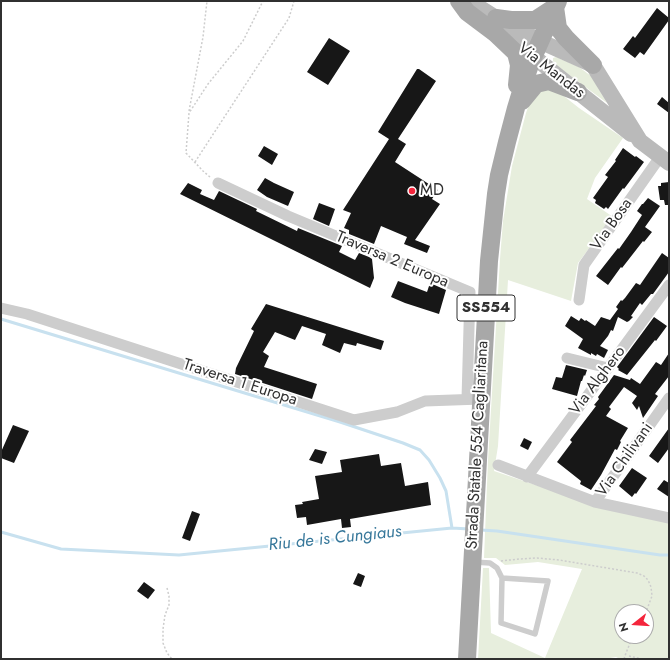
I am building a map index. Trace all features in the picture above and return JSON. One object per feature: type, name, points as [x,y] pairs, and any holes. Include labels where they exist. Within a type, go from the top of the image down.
[{"type":"main road","points":[[460,1],[467,12],[495,33],[516,53],[519,64],[516,108]]},
{"type":"main road","points":[[496,18],[511,20],[535,20],[557,4]]},
{"type":"main road","points":[[557,4],[558,28],[593,65]]},
{"type":"main road","name":"Strada Statale 554 Cagliaritana","points":[[467,659],[475,510],[474,399],[493,216],[499,175],[516,108],[537,49],[557,4]]},
{"type":"main road","points":[[516,108],[536,84],[549,81],[578,92]]},
{"type":"street","name":"Via Mandas","points":[[460,1],[537,49],[578,92],[664,160]]},
{"type":"street","points":[[464,1],[474,4],[496,18],[537,49],[593,65],[640,141]]},
{"type":"street","name":"Via Bosa","points":[[579,300],[584,265],[664,160]]},
{"type":"street","name":"Traversa 2 Europa","points":[[218,183],[288,216],[470,292],[474,399]]},
{"type":"street","name":"Via Alghero","points":[[527,477],[669,285]]},
{"type":"street","name":"Traversa 1 Europa","points":[[1,308],[27,314],[354,420],[397,412],[425,401],[474,399]]},
{"type":"street","points":[[567,358],[608,368]]},
{"type":"street","name":"Via Chilivani","points":[[595,502],[669,398]]},
{"type":"street","points":[[498,465],[595,502],[669,518]]},
{"type":"lane","points":[[472,557],[490,563],[498,568],[502,578],[501,623],[536,634],[548,581],[502,578]]},
{"type":"path","points":[[207,1],[203,37],[188,113],[186,153],[203,171],[218,183]]},
{"type":"path","points":[[188,113],[208,84],[243,41],[263,1]]},
{"type":"path","points":[[195,162],[289,18],[294,1]]},
{"type":"path","points":[[494,565],[497,562],[537,558],[559,560],[637,573],[644,576],[648,580],[651,587],[652,596],[649,604]]},
{"type":"path","points":[[167,588],[169,605],[165,615],[163,628],[164,643],[167,653],[172,659]]},
{"type":"path","points":[[624,659],[630,644]]},
{"type":"path","points":[[629,656],[642,659]]},
{"type":"green space","points":[[556,57],[579,67],[591,76],[607,103],[557,66],[553,61],[553,58]]},
{"type":"green space","points":[[550,85],[579,108],[623,138],[595,178],[587,199],[613,217],[578,263],[571,301],[508,280],[498,446],[494,471],[595,505],[669,522],[669,659],[620,659],[616,657],[605,659],[478,659],[483,568],[489,568],[491,633],[545,658],[582,569],[538,562],[505,565],[496,558],[484,558],[488,460],[503,221],[512,166],[533,93]]},
{"type":"building","points":[[657,8],[669,18],[669,20],[644,55],[640,52],[635,58],[623,49],[633,36],[635,38]]},
{"type":"building","points":[[329,38],[350,51],[328,85],[307,72]]},
{"type":"building","points":[[417,69],[436,81],[398,139],[406,144],[395,162],[438,190],[432,199],[440,204],[415,240],[430,246],[427,253],[404,244],[407,237],[381,226],[374,244],[349,234],[349,230],[344,228],[351,213],[343,210],[389,139],[378,132]]},
{"type":"building","points":[[662,97],[669,103],[669,113],[657,104]]},
{"type":"building","points":[[264,146],[278,154],[272,165],[258,156]]},
{"type":"building","points":[[623,148],[644,162],[608,209],[606,207],[604,209],[595,203],[596,200],[593,198],[608,177],[605,175],[616,161],[615,160]]},
{"type":"building","points":[[265,178],[294,192],[288,206],[267,197],[257,190]]},
{"type":"building","points":[[669,182],[669,205],[665,205],[664,200],[660,200],[658,186],[661,186],[661,183]]},
{"type":"building","points":[[188,183],[202,190],[200,194],[214,200],[219,191],[257,209],[256,211],[297,231],[298,228],[342,246],[339,252],[355,260],[359,253],[369,257],[372,259],[374,278],[370,288],[180,194]]},
{"type":"building","points":[[648,198],[660,206],[645,227],[652,232],[622,268],[621,267],[608,285],[596,276],[631,232],[642,215],[637,211]]},
{"type":"building","points":[[319,203],[335,209],[329,226],[313,219]]},
{"type":"building","points":[[662,253],[669,258],[669,272],[653,294],[651,294],[642,305],[640,303],[631,316],[633,317],[629,321],[627,322],[618,317],[613,331],[611,330],[600,346],[608,350],[604,358],[597,354],[596,356],[591,353],[591,355],[578,348],[583,339],[565,326],[571,316],[579,321],[581,318],[585,321],[586,320],[595,326],[601,317],[610,320],[618,309],[616,307],[621,300],[622,301],[625,298],[636,283],[640,285]]},
{"type":"building","points":[[398,281],[427,292],[430,283],[446,290],[439,314],[391,297]]},
{"type":"building","points":[[266,304],[384,341],[381,350],[357,343],[356,346],[344,343],[340,353],[322,345],[326,334],[302,326],[295,340],[275,332],[263,352],[269,356],[264,367],[317,384],[312,399],[235,374],[236,368],[254,331],[251,329]]},
{"type":"building","points":[[654,317],[667,326],[627,375],[618,370],[619,369],[617,367]]},
{"type":"building","points":[[669,353],[669,376],[655,394],[658,396],[643,418],[639,406],[637,410],[632,403],[637,396],[624,387],[609,407],[611,409],[606,416],[628,428],[620,441],[621,442],[617,450],[615,449],[591,490],[580,484],[581,481],[557,462],[572,442],[570,440],[596,406],[594,405],[599,399],[598,397],[614,375],[630,380],[631,378],[640,384],[656,362],[661,365]]},
{"type":"building","points":[[566,365],[587,370],[581,381],[577,396],[552,389],[556,377],[562,378]]},
{"type":"building","points":[[13,425],[29,431],[14,463],[1,458],[1,452]]},
{"type":"building","points":[[669,428],[669,448],[658,463],[649,456]]},
{"type":"building","points":[[524,438],[532,442],[528,450],[520,446]]},
{"type":"building","points":[[315,449],[327,452],[322,464],[309,460]]},
{"type":"building","points":[[379,454],[381,466],[401,463],[405,486],[428,482],[431,505],[350,519],[351,527],[342,528],[341,519],[307,525],[306,517],[297,518],[295,505],[303,504],[302,502],[319,499],[315,476],[342,472],[340,460]]},
{"type":"building","points":[[632,468],[647,478],[636,494],[635,493],[632,497],[619,486]]},
{"type":"building","points":[[664,480],[669,483],[669,497],[657,489]]},
{"type":"building","points":[[192,511],[200,514],[190,541],[182,538]]},
{"type":"building","points":[[358,573],[365,576],[361,587],[353,584]]},
{"type":"building","points":[[144,582],[155,590],[148,599],[137,591]]},
{"type":"waterway","points":[[1,319],[340,422],[420,450],[429,460],[446,491],[452,528]]},
{"type":"waterway","name":"Riu de is Cungiaus","points":[[1,532],[61,549],[179,555],[452,528],[469,529]]},
{"type":"waterway","name":"Riu de is Cungiaus","points":[[481,530],[669,555]]},
{"type":"place","name":"MD","points":[[412,191]]}]
